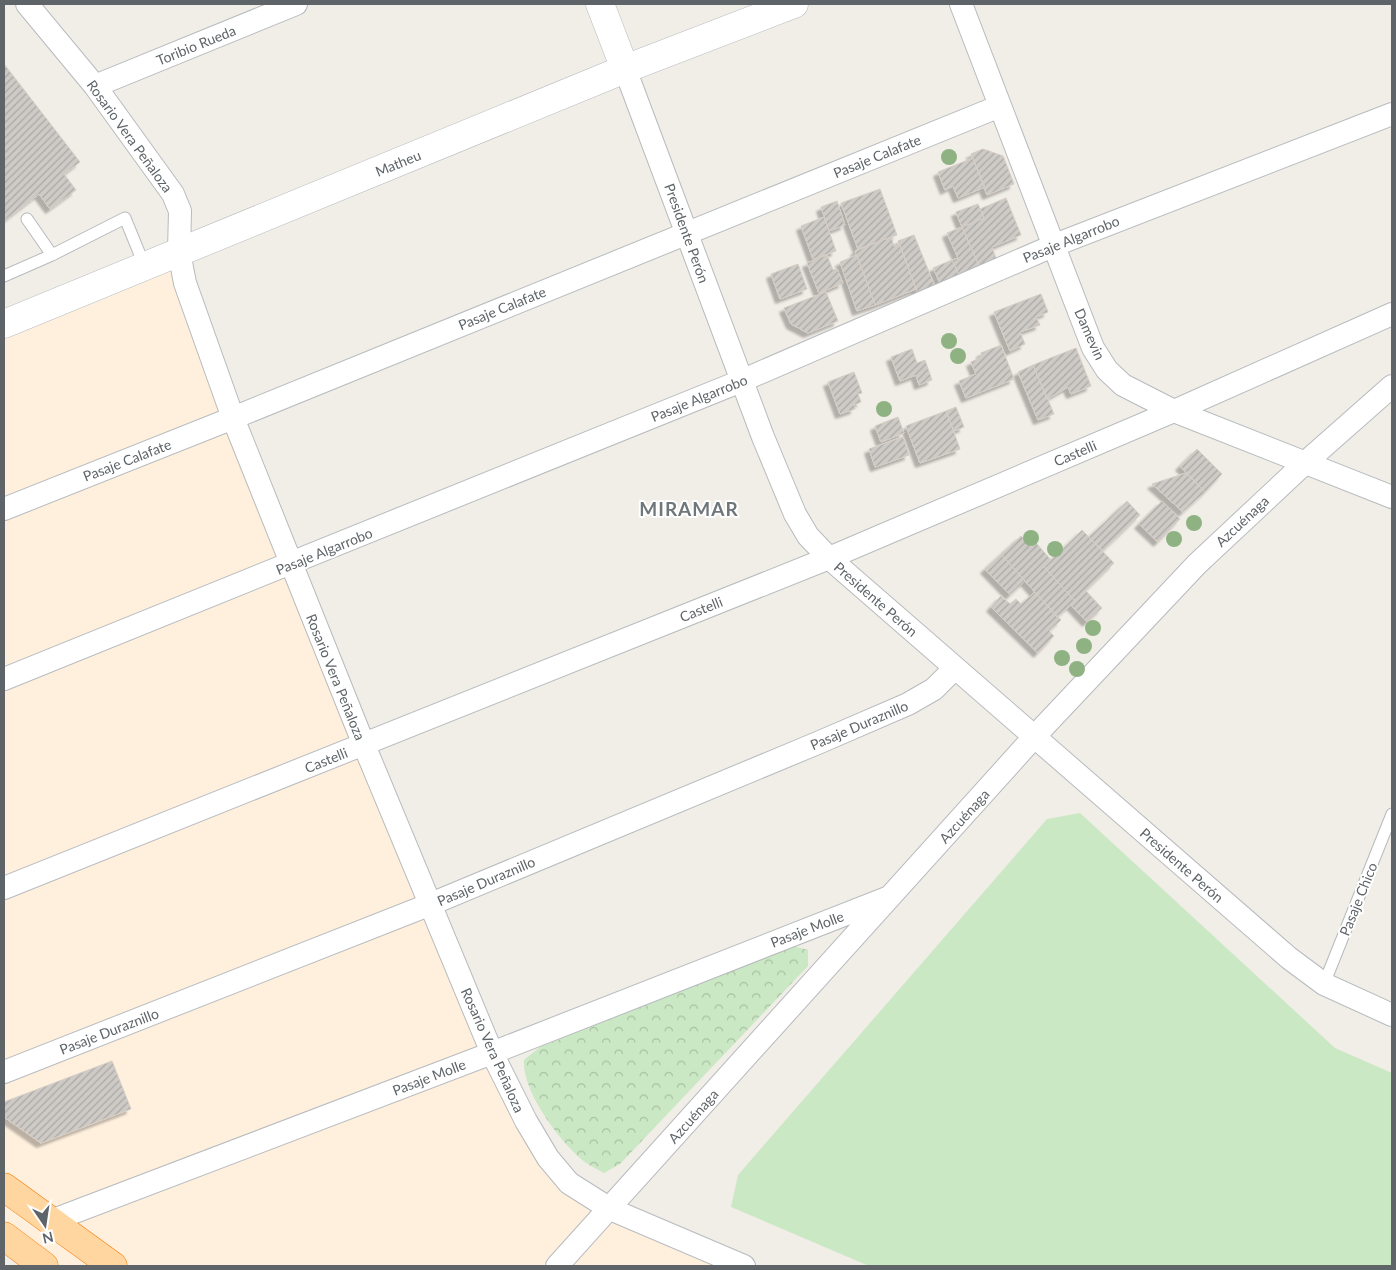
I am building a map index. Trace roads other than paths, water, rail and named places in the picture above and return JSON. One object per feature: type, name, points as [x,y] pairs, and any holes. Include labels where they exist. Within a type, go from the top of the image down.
[{"type":"highway","points":[[4,1187],[113,1266]]},
{"type":"highway","points":[[60,1228],[82,1255],[85,1266]]},
{"type":"highway","points":[[4,1236],[44,1266]]},
{"type":"street","name":"Rosario Vera Peñaloza","points":[[27,4],[95,86],[173,194],[180,211],[180,252],[185,283],[233,418],[364,745],[492,1053],[526,1121],[548,1158],[570,1183],[610,1209],[744,1266]]},
{"type":"street","name":"Toribio Rueda","points":[[95,86],[296,4]]},
{"type":"street","name":"Presidente Perón","points":[[600,4],[687,232],[740,381],[795,514],[808,536],[829,558],[1034,738],[1289,958],[1324,984],[1392,1015]]},
{"type":"street","name":"Matheu","points":[[4,324],[625,69],[794,4]]},
{"type":"street","name":"Damevin","points":[[962,4],[1093,348],[1107,370],[1123,386],[1174,411],[1392,497]]},
{"type":"street","name":"Pasaje Calafate","points":[[4,509],[233,418],[1000,106]]},
{"type":"street","name":"Pasaje Algarrobo","points":[[4,679],[740,381],[1055,245],[1392,114]]},
{"type":"street","name":"Castelli","points":[[4,888],[829,558],[1174,411],[1392,314]]},
{"type":"street","name":"Azcuénaga","points":[[557,1266],[1034,738],[1196,564],[1306,462],[1392,386]]},
{"type":"street","name":"Pasaje Duraznillo","points":[[4,1072],[431,904],[908,704],[934,689],[955,668]]},
{"type":"street","name":"Pasaje Molle","points":[[60,1228],[492,1053],[891,896]]},
{"type":"street","points":[[60,1228],[99,1266]]},
{"type":"lane","points":[[4,276],[52,255],[125,218],[145,267]]},
{"type":"lane","points":[[27,219],[52,255]]},
{"type":"lane","name":"Pasaje Chico","points":[[1324,984],[1391,820]]},
{"type":"district","name":"MIRAMAR","points":[[689,508]]}]
